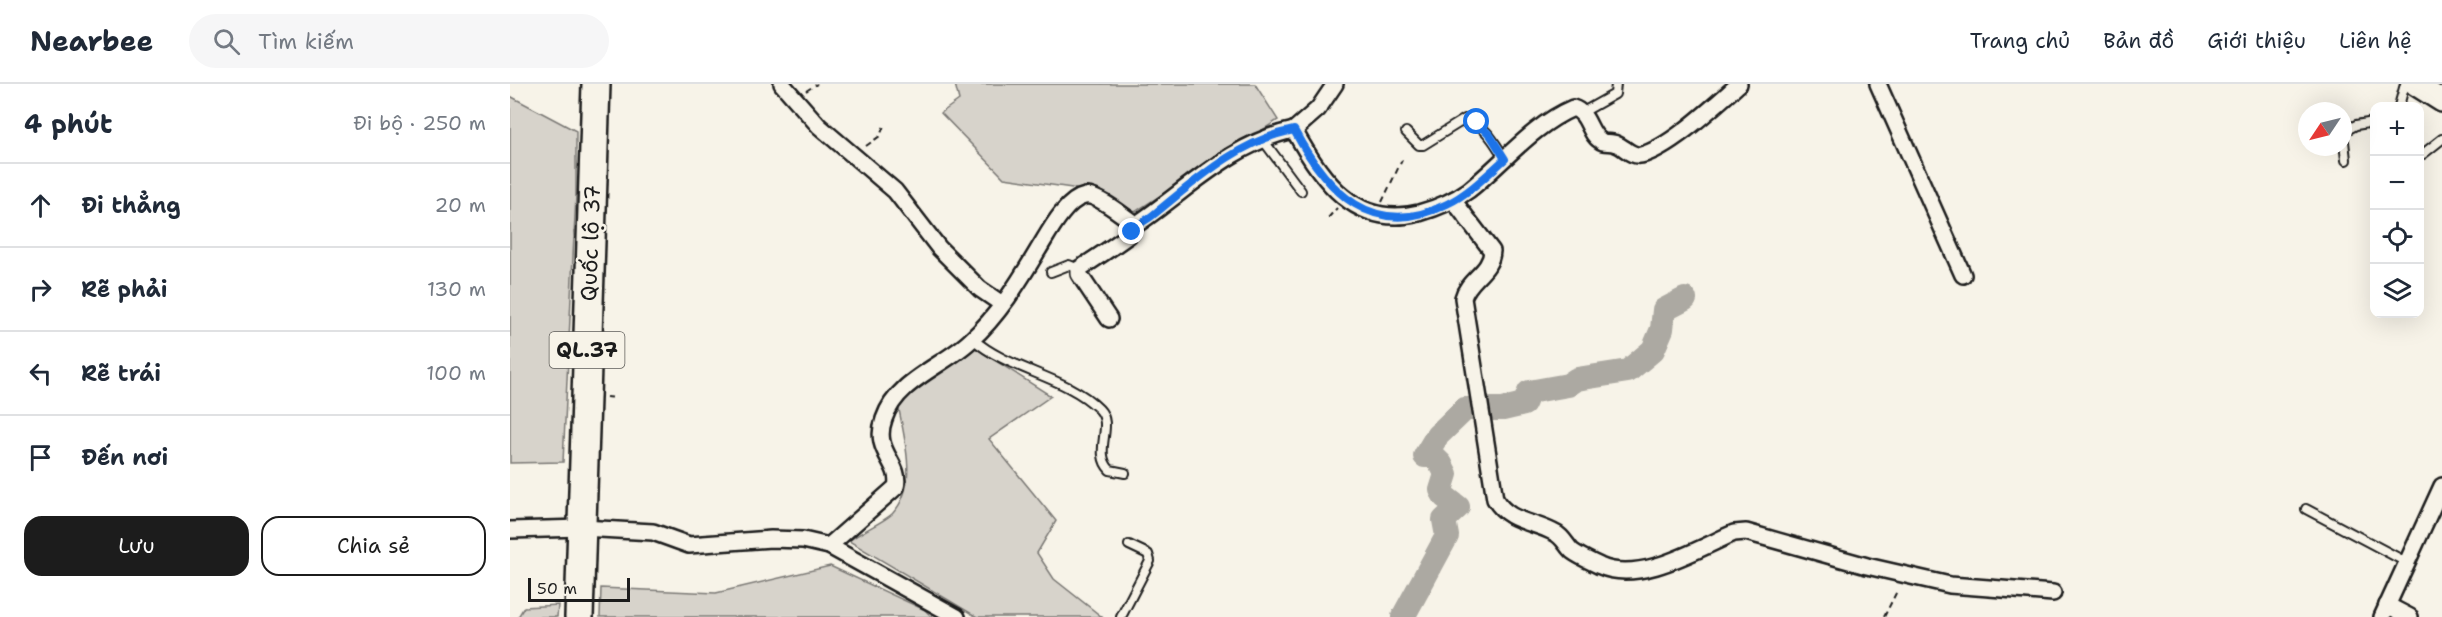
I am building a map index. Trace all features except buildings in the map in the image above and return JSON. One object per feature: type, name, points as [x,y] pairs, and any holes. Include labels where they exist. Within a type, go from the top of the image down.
[{"type":"highway","name":"Quốc lộ 37","points":[[579,617],[596,84]]},
{"type":"street","points":[[782,84],[819,126],[895,191],[939,248],[980,289],[1002,304]]},
{"type":"street","points":[[1109,319],[1079,274],[1079,269],[1129,235],[1136,225],[1152,216],[1194,180],[1263,140],[1294,130],[1318,109],[1335,84]]},
{"type":"street","points":[[1294,130],[1306,152],[1329,183],[1344,198],[1376,215],[1401,218],[1453,200],[1562,113],[1573,108],[1583,112],[1597,138],[1620,145],[1632,154],[1641,154],[1676,135],[1739,84]]},
{"type":"street","points":[[1878,84],[1963,275]]},
{"type":"street","points":[[829,546],[896,487],[897,474],[881,445],[883,421],[889,408],[926,370],[973,339],[1002,304],[1070,204],[1086,196],[1095,197],[1136,225]]},
{"type":"street","points":[[1453,200],[1492,251],[1492,258],[1485,271],[1465,289],[1462,298],[1495,499],[1507,514],[1553,531],[1565,539],[1571,550],[1601,567],[1618,572],[1634,572],[1651,568],[1734,533],[1746,532],[1903,575],[1981,589],[2054,593]]},
{"type":"street","points":[[2410,617],[2384,611],[2441,487]]},
{"type":"street","points":[[510,530],[582,528],[653,532],[689,545],[771,539],[803,540],[829,546],[957,617]]},
{"type":"lane","points":[[1583,112],[1615,94],[1616,84]]},
{"type":"lane","points":[[2401,102],[2405,84]]},
{"type":"lane","points":[[1406,132],[1419,145],[1423,145],[1465,119],[1477,122],[1490,135],[1505,159]]},
{"type":"lane","points":[[2346,160],[2343,132],[2356,125],[2370,123]]},
{"type":"lane","points":[[2424,153],[2442,139]]},
{"type":"lane","points":[[1263,140],[1301,191]]},
{"type":"lane","points":[[1051,272],[1070,265],[1079,269]]},
{"type":"lane","points":[[973,339],[986,351],[1082,396],[1102,411],[1104,420],[1101,456],[1110,470],[1125,473]]},
{"type":"lane","points":[[2306,509],[2408,563]]},
{"type":"lane","points":[[1121,617],[1150,561],[1148,554],[1129,545]]},
{"type":"path","points":[[853,154],[880,136],[885,123]]},
{"type":"path","points":[[1376,215],[1402,160]]},
{"type":"path","points":[[1884,617],[1903,575]]},
{"type":"shaded area","points":[[955,84],[1255,84],[1278,120],[1135,212],[1108,198],[1072,188],[1004,178],[941,113],[959,100]]},
{"type":"shaded area","points":[[510,96],[576,131],[576,195],[563,462],[510,463]]},
{"type":"shaded area","points":[[974,347],[1051,396],[989,439],[1056,521],[1037,553],[1054,579],[1102,617],[977,617],[849,541],[893,513],[906,489],[908,461],[898,404]]},
{"type":"shaded area","points":[[830,566],[925,610],[932,617],[600,617],[601,588],[716,593]]},
{"type":"shaded area","points":[[558,605],[557,617],[518,617],[524,607]]},
{"type":"waterway","points":[[1403,617],[1447,536],[1444,520],[1458,507],[1445,497],[1441,490],[1446,474],[1441,464],[1433,456],[1425,456],[1437,436],[1465,409],[1503,409],[1524,404],[1529,392],[1568,385],[1577,379],[1628,371],[1653,350],[1662,329],[1664,310],[1685,299]]},
{"type":"route","points":[[1132,232],[1136,225],[1152,216],[1194,180],[1263,140],[1294,130],[1306,152],[1329,183],[1344,198],[1376,215],[1388,218],[1401,218],[1426,212],[1447,204],[1467,191],[1505,159],[1490,135],[1477,122]]}]
